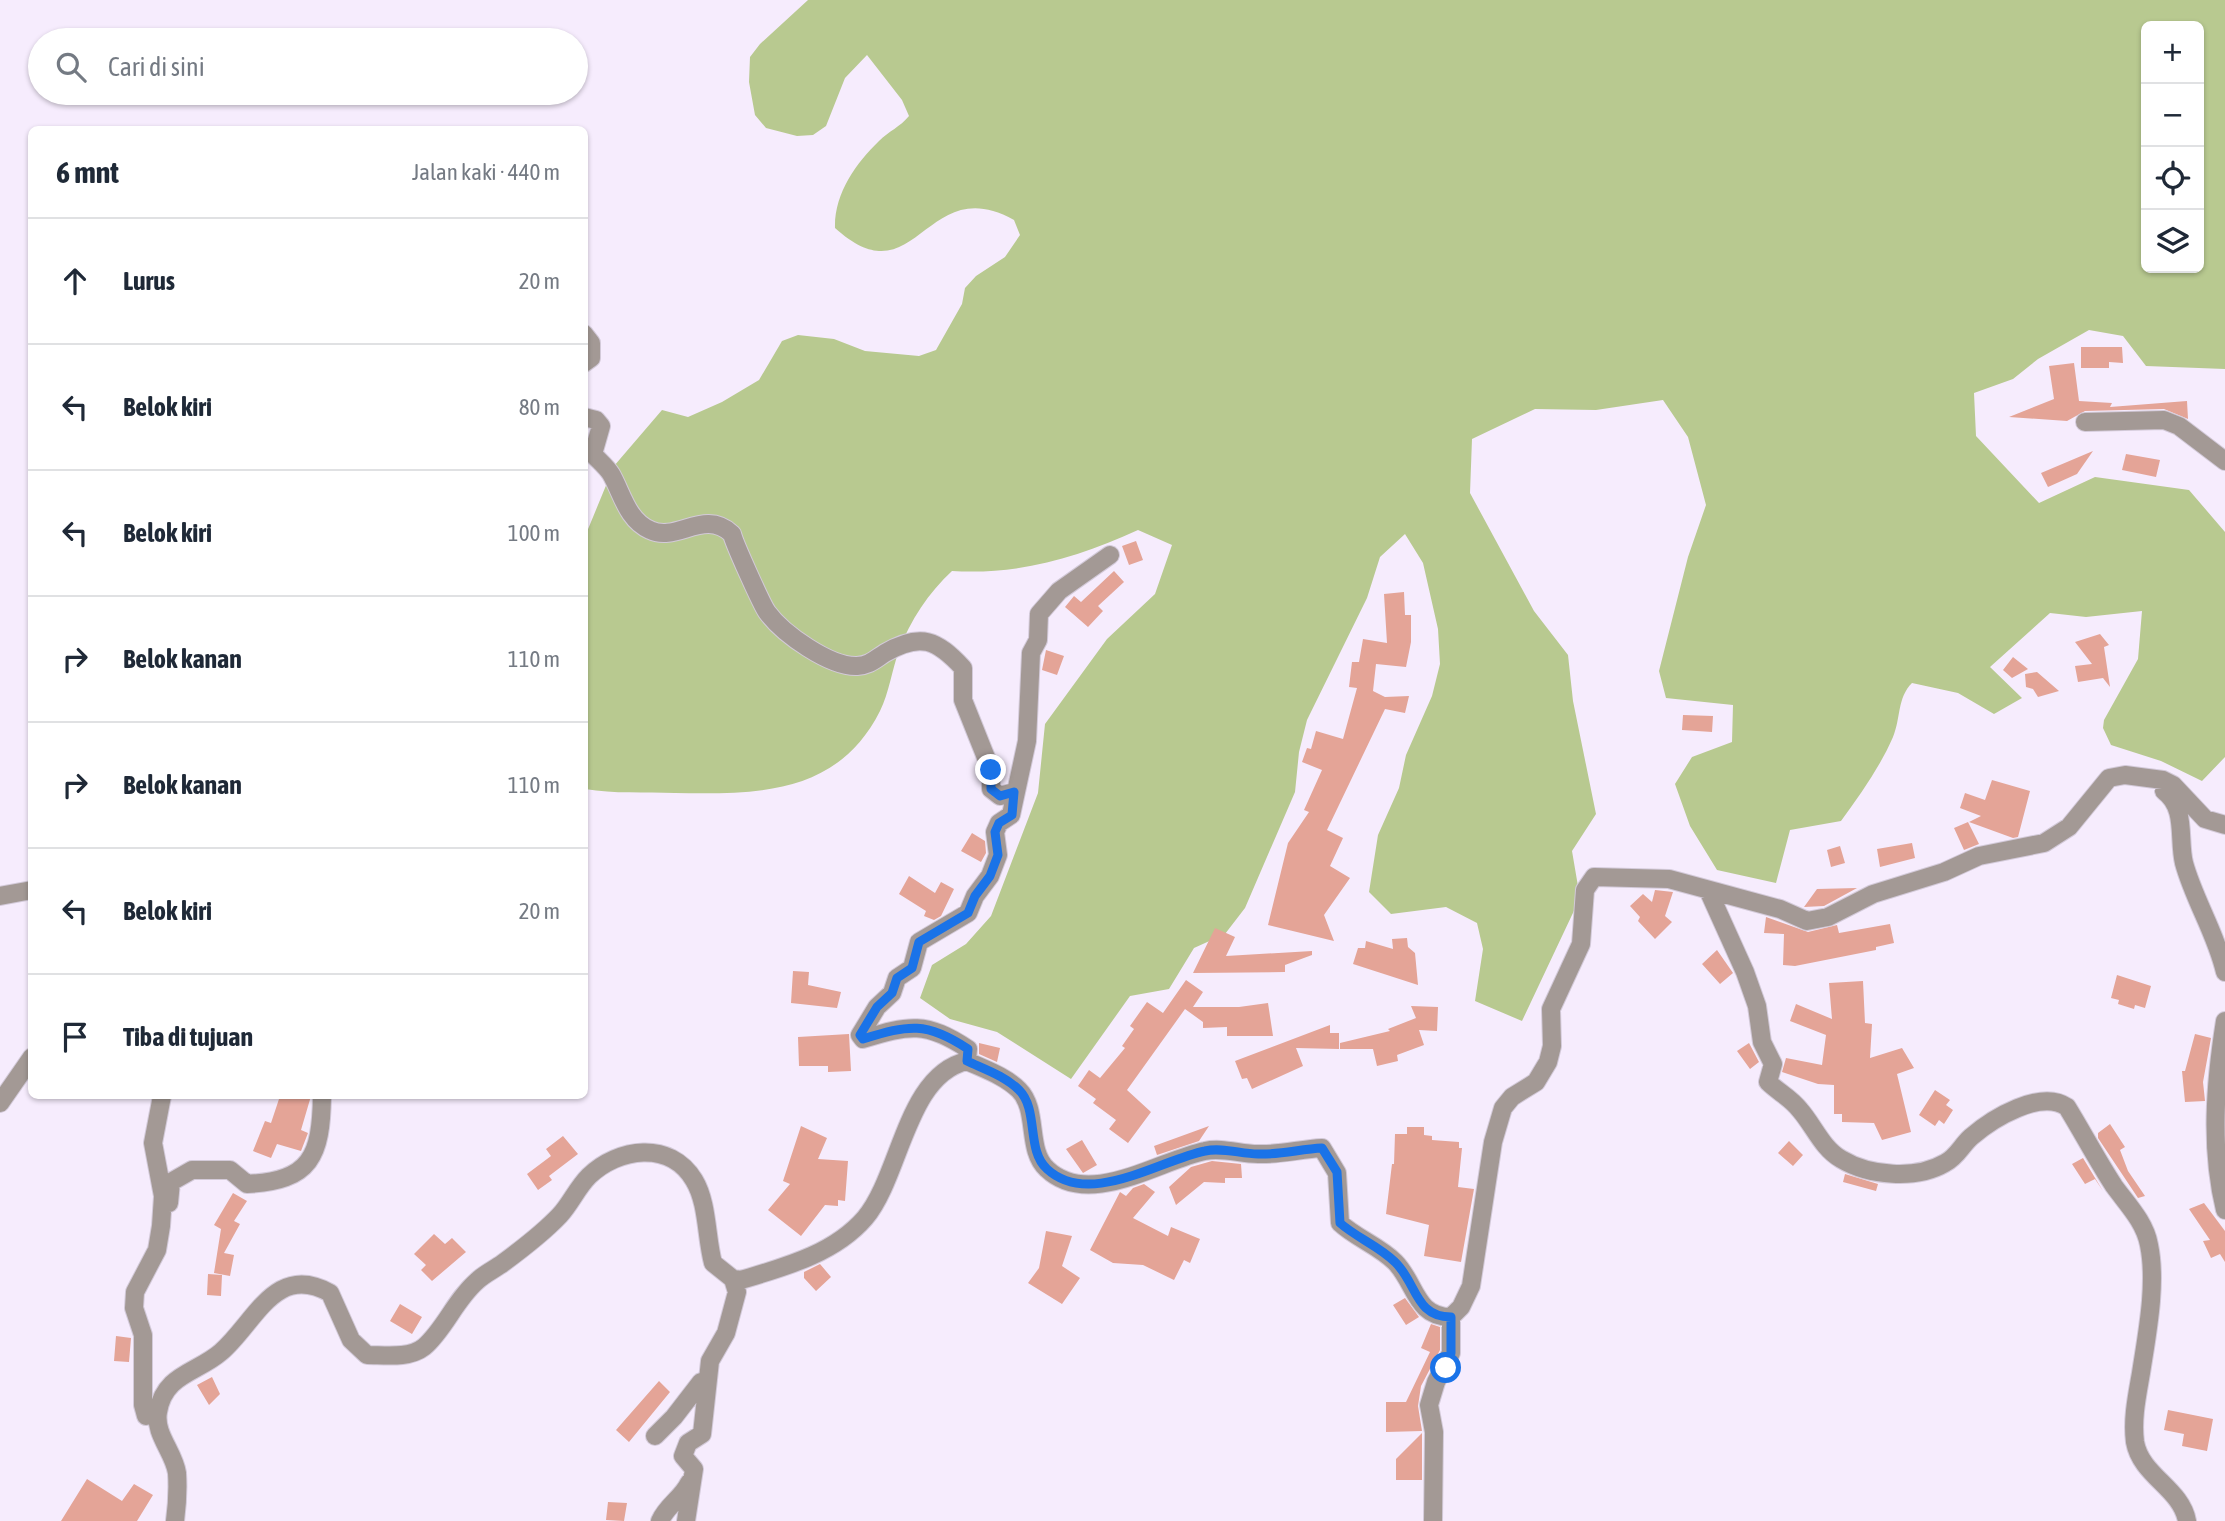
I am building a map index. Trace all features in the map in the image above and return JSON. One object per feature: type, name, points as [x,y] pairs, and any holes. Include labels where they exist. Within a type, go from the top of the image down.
[{"type":"street","points":[[588,339],[591,343],[591,358],[588,360]]},
{"type":"street","points":[[588,418],[596,420],[601,426],[593,454],[610,472],[631,513],[650,530],[661,532],[708,523],[726,528],[732,534],[767,612],[810,649],[843,665],[857,666],[871,664],[884,654],[912,642],[927,640],[944,647],[963,668],[963,700],[991,770],[991,789],[1000,796],[1014,792]]},
{"type":"street","points":[[2084,422],[2164,420],[2179,426],[2225,461]]},
{"type":"street","points":[[967,1061],[968,1049],[939,1031],[914,1027],[863,1039],[860,1035],[877,1007],[892,993],[897,978],[912,968],[919,942],[968,913],[975,896],[990,876],[998,855],[995,832],[999,823],[1012,815],[1014,792],[1027,741],[1031,653],[1038,640],[1039,614],[1059,591],[1110,555]]},
{"type":"street","points":[[1433,1521],[1434,1432],[1429,1405],[1436,1382],[1451,1353],[1451,1317],[1461,1307],[1471,1286],[1493,1142],[1503,1108],[1512,1097],[1536,1082],[1548,1062],[1552,1046],[1551,1009],[1581,944],[1585,890],[1594,877],[1669,879],[1780,909],[1807,921],[1828,917],[1873,894],[1944,872],[1979,856],[2044,843],[2069,827],[2109,778],[2125,775],[2150,776],[2173,785],[2205,819],[2225,824]]},
{"type":"street","points":[[2150,776],[2174,801],[2179,812],[2184,864],[2210,922],[2225,972]]},
{"type":"street","points":[[1708,890],[1757,1006],[1762,1042],[1773,1064],[1768,1082],[1789,1098],[1824,1144],[1844,1161],[1875,1171],[1924,1171],[1955,1157],[1971,1137],[2029,1103],[2046,1099],[2058,1101],[2067,1107],[2113,1184],[2146,1230],[2150,1247],[2150,1286],[2135,1409],[2136,1445],[2141,1458],[2174,1494],[2187,1521]]},
{"type":"street","points":[[0,896],[28,891]]},
{"type":"street","points":[[2225,1021],[2214,1129],[2219,1186],[2225,1210]]},
{"type":"street","points":[[175,1521],[177,1471],[159,1429],[157,1414],[163,1396],[176,1379],[220,1353],[259,1307],[293,1284],[307,1283],[330,1293],[351,1340],[367,1355],[415,1352],[432,1338],[457,1301],[478,1279],[513,1256],[560,1214],[591,1174],[603,1164],[636,1152],[652,1152],[668,1157],[692,1177],[701,1198],[713,1263],[733,1279],[741,1280],[795,1264],[824,1249],[864,1218],[891,1174],[909,1120],[930,1087],[943,1072],[967,1061]]},
{"type":"street","points":[[967,1061],[1018,1090],[1026,1101],[1037,1152],[1044,1167],[1066,1181],[1103,1183],[1138,1175],[1207,1150],[1258,1154],[1322,1148],[1337,1172],[1340,1223],[1403,1269],[1418,1302],[1428,1312],[1451,1317]]},
{"type":"street","points":[[0,1103],[28,1063]]},
{"type":"street","points":[[157,1414],[146,1416],[143,1405],[143,1335],[134,1308],[137,1285],[157,1250],[161,1226],[163,1196],[153,1143],[161,1099]]},
{"type":"street","points":[[161,1226],[168,1210],[171,1182],[179,1175],[192,1170],[230,1170],[247,1184],[282,1181],[295,1174],[312,1158],[317,1143],[322,1099]]},
{"type":"street","points":[[686,1521],[694,1469],[683,1456],[688,1443],[702,1434],[709,1361],[722,1343],[733,1307],[737,1292],[733,1279]]},
{"type":"street","points":[[655,1436],[701,1382],[706,1381]]},
{"type":"street","points":[[660,1521],[668,1506],[685,1492],[691,1480]]},
{"type":"green space","points":[[808,0],[2225,0],[2225,369],[2146,366],[2123,336],[2089,330],[2038,359],[2013,379],[1974,393],[1976,436],[2039,503],[2095,477],[2189,490],[2225,532],[2225,757],[2202,781],[2161,761],[2111,745],[2103,728],[2104,720],[2138,659],[2142,611],[2086,617],[2050,613],[1990,667],[2022,698],[1994,714],[1958,693],[1912,683],[1904,695],[1888,748],[1841,821],[1790,830],[1776,883],[1717,870],[1690,826],[1675,784],[1692,757],[1732,742],[1733,705],[1666,698],[1659,671],[1688,557],[1706,505],[1688,437],[1663,400],[1596,410],[1535,409],[1472,439],[1470,493],[1534,611],[1568,655],[1573,701],[1596,814],[1572,851],[1580,898],[1522,1021],[1475,1001],[1483,949],[1477,923],[1446,907],[1391,914],[1369,892],[1378,835],[1399,788],[1406,755],[1432,696],[1440,664],[1438,629],[1423,563],[1405,534],[1380,557],[1367,598],[1307,720],[1299,752],[1295,792],[1245,908],[1225,934],[1194,948],[1169,989],[1130,996],[1071,1079],[997,1032],[950,1019],[920,998],[932,965],[966,944],[991,916],[1038,793],[1045,724],[1107,639],[1155,594],[1172,545],[1138,530],[1093,549],[1047,562],[1001,570],[952,571],[928,598],[909,628],[899,650],[883,704],[862,739],[841,760],[818,775],[792,784],[735,793],[607,792],[588,789],[588,529],[614,466],[662,410],[688,417],[722,402],[759,380],[782,341],[798,335],[834,339],[865,351],[919,356],[936,350],[962,304],[965,288],[976,276],[1005,257],[1020,235],[1014,220],[984,209],[960,211],[939,220],[904,245],[885,251],[863,247],[835,228],[838,203],[848,180],[862,159],[909,116],[902,100],[867,55],[845,78],[826,126],[813,135],[797,136],[766,128],[755,115],[749,82],[750,57],[760,44]]},
{"type":"building","points":[[2081,347],[2122,347],[2123,363],[2109,362],[2109,368],[2081,368]]},
{"type":"building","points":[[2074,363],[2079,401],[2112,403],[2110,407],[2187,401],[2188,419],[2164,409],[2085,411],[2067,421],[2009,417],[2054,399],[2049,366]]},
{"type":"building","points":[[2093,451],[2077,474],[2048,487],[2041,473]]},
{"type":"building","points":[[2126,454],[2160,460],[2156,477],[2122,470]]},
{"type":"building","points":[[1136,541],[1143,560],[1129,565],[1122,546]]},
{"type":"building","points":[[1114,571],[1124,582],[1098,606],[1103,611],[1088,627],[1065,607],[1074,596],[1081,602]]},
{"type":"building","points":[[1404,592],[1405,615],[1411,615],[1411,642],[1406,667],[1376,664],[1373,691],[1385,697],[1409,696],[1405,713],[1385,709],[1327,830],[1343,838],[1330,866],[1350,878],[1324,915],[1334,941],[1268,925],[1288,843],[1309,812],[1304,810],[1322,770],[1302,762],[1307,748],[1311,749],[1316,731],[1343,739],[1357,688],[1349,687],[1352,662],[1359,662],[1363,639],[1387,643],[1384,594]]},
{"type":"building","points":[[2100,634],[2109,645],[2104,647],[2110,687],[2103,678],[2078,682],[2075,666],[2092,664],[2075,642]]},
{"type":"building","points":[[1046,650],[1064,656],[1057,675],[1042,670]]},
{"type":"building","points":[[2013,657],[2028,669],[2012,678],[2003,670]]},
{"type":"building","points":[[2037,672],[2059,691],[2038,697],[2033,689],[2026,687],[2025,674]]},
{"type":"building","points":[[1683,715],[1713,716],[1712,732],[1682,730]]},
{"type":"building","points":[[1992,780],[2030,791],[2018,837],[2013,838],[1969,822],[1981,816],[1960,808],[1965,793],[1985,800]]},
{"type":"building","points":[[1968,822],[1979,844],[1964,850],[1954,828]]},
{"type":"building","points":[[972,833],[985,841],[986,853],[981,862],[961,851]]},
{"type":"building","points":[[1912,843],[1915,858],[1880,867],[1877,849]]},
{"type":"building","points":[[1840,846],[1845,863],[1831,867],[1827,850]]},
{"type":"building","points":[[909,876],[935,893],[941,882],[954,889],[941,916],[934,920],[924,916],[926,911],[899,894]]},
{"type":"building","points":[[1857,888],[1824,906],[1804,907],[1817,889]]},
{"type":"building","points":[[1655,890],[1673,892],[1665,916],[1672,922],[1655,939],[1638,921],[1640,917],[1630,906],[1643,894],[1652,902]]},
{"type":"building","points":[[1766,917],[1808,932],[1837,925],[1839,933],[1890,924],[1894,943],[1876,947],[1876,950],[1795,966],[1783,965],[1784,934],[1764,933]]},
{"type":"building","points":[[1215,928],[1235,937],[1226,956],[1312,951],[1312,955],[1285,965],[1285,972],[1193,973]]},
{"type":"building","points":[[1407,938],[1408,947],[1415,953],[1418,985],[1353,964],[1358,948],[1365,948],[1366,941],[1393,949],[1392,939]]},
{"type":"building","points":[[1717,950],[1733,973],[1720,984],[1702,964]]},
{"type":"building","points":[[793,971],[809,972],[808,985],[841,992],[837,1008],[791,1003]]},
{"type":"building","points":[[2117,975],[2151,986],[2145,1008],[2135,1005],[2134,1009],[2118,1004],[2119,1000],[2111,998]]},
{"type":"building","points":[[1186,980],[1203,992],[1193,1007],[1239,1007],[1268,1003],[1273,1036],[1227,1036],[1227,1027],[1203,1028],[1203,1022],[1185,1009],[1127,1090],[1151,1112],[1128,1143],[1109,1129],[1116,1120],[1093,1103],[1096,1099],[1078,1086],[1089,1070],[1100,1078],[1125,1048],[1122,1046],[1134,1029],[1130,1026],[1147,1002],[1163,1013]]},
{"type":"building","points":[[1863,981],[1865,1023],[1872,1024],[1870,1058],[1902,1048],[1914,1068],[1897,1074],[1911,1132],[1882,1140],[1874,1123],[1842,1122],[1842,1114],[1834,1114],[1834,1085],[1818,1084],[1782,1072],[1786,1058],[1822,1065],[1826,1035],[1790,1021],[1796,1004],[1832,1019],[1829,983]]},
{"type":"building","points":[[1411,1006],[1438,1007],[1437,1031],[1419,1030],[1424,1045],[1397,1055],[1398,1061],[1377,1066],[1373,1049],[1340,1049],[1340,1043],[1390,1031],[1388,1029],[1416,1018]]},
{"type":"building","points":[[1330,1025],[1330,1033],[1339,1033],[1339,1049],[1296,1048],[1303,1066],[1252,1089],[1247,1078],[1242,1079],[1235,1061]]},
{"type":"building","points":[[849,1034],[851,1071],[828,1072],[828,1066],[799,1066],[798,1037]]},
{"type":"building","points":[[2195,1034],[2211,1038],[2203,1082],[2205,1101],[2185,1102],[2182,1071],[2185,1071]]},
{"type":"building","points":[[979,1043],[1000,1048],[997,1062],[979,1054]]},
{"type":"building","points":[[1749,1043],[1759,1062],[1750,1069],[1737,1051]]},
{"type":"building","points":[[1935,1090],[1950,1100],[1946,1105],[1953,1110],[1944,1124],[1939,1120],[1935,1126],[1919,1115]]},
{"type":"building","points":[[279,1099],[310,1099],[301,1130],[308,1133],[301,1151],[277,1144],[271,1158],[253,1151],[265,1121],[271,1123]]},
{"type":"building","points":[[2110,1124],[2125,1147],[2120,1150],[2128,1171],[2145,1196],[2138,1198],[2098,1138],[2098,1133]]},
{"type":"building","points":[[801,1126],[827,1138],[818,1159],[848,1161],[845,1201],[838,1200],[838,1206],[825,1205],[801,1236],[768,1210],[790,1184],[783,1181]]},
{"type":"building","points":[[1209,1126],[1199,1141],[1157,1155],[1154,1146]]},
{"type":"building","points":[[1407,1127],[1424,1127],[1424,1135],[1432,1136],[1432,1140],[1459,1142],[1459,1148],[1462,1148],[1458,1187],[1474,1189],[1461,1262],[1424,1256],[1429,1225],[1386,1214],[1394,1164],[1395,1134],[1407,1134]]},
{"type":"building","points":[[563,1136],[578,1154],[549,1176],[552,1180],[538,1190],[527,1174],[551,1156],[546,1149]]},
{"type":"building","points":[[1082,1140],[1097,1165],[1083,1173],[1066,1149]]},
{"type":"building","points":[[1789,1141],[1803,1155],[1793,1166],[1778,1153]]},
{"type":"building","points":[[2083,1158],[2103,1191],[2095,1179],[2085,1184],[2072,1164]]},
{"type":"building","points":[[1212,1161],[1241,1164],[1242,1178],[1225,1178],[1225,1183],[1204,1182],[1176,1205],[1169,1187],[1191,1167]]},
{"type":"building","points":[[1845,1174],[1878,1184],[1876,1191],[1843,1182]]},
{"type":"building","points":[[1144,1184],[1155,1192],[1133,1218],[1168,1236],[1171,1227],[1200,1239],[1190,1263],[1184,1260],[1174,1280],[1143,1265],[1113,1263],[1090,1250],[1120,1192],[1126,1196],[1133,1188]]},
{"type":"building","points":[[233,1193],[247,1201],[234,1221],[240,1224],[224,1253],[234,1255],[230,1276],[214,1273],[221,1229],[214,1225]]},
{"type":"building","points":[[2204,1203],[2225,1231],[2225,1262],[2220,1254],[2211,1258],[2203,1241],[2210,1240],[2189,1209]]},
{"type":"building","points":[[1046,1231],[1072,1236],[1062,1266],[1080,1278],[1062,1304],[1028,1283],[1039,1268]]},
{"type":"building","points":[[434,1234],[445,1244],[452,1238],[466,1252],[432,1281],[421,1270],[426,1265],[414,1254]]},
{"type":"building","points":[[820,1264],[831,1277],[816,1291],[804,1278],[804,1272]]},
{"type":"building","points":[[208,1274],[222,1275],[221,1296],[207,1295]]},
{"type":"building","points":[[1405,1298],[1419,1317],[1406,1325],[1393,1305]]},
{"type":"building","points":[[400,1304],[422,1317],[412,1334],[390,1321]]},
{"type":"building","points":[[1431,1324],[1440,1327],[1440,1350],[1421,1386],[1418,1406],[1422,1431],[1386,1432],[1386,1402],[1406,1402],[1430,1352],[1421,1348]]},
{"type":"building","points":[[116,1336],[131,1338],[129,1362],[114,1361]]},
{"type":"building","points":[[212,1377],[220,1394],[209,1405],[197,1385]]},
{"type":"building","points":[[659,1381],[670,1392],[629,1442],[616,1430]]},
{"type":"building","points":[[2168,1410],[2213,1419],[2207,1451],[2182,1446],[2184,1434],[2164,1430]]},
{"type":"building","points":[[1422,1433],[1422,1480],[1396,1480],[1396,1459]]},
{"type":"building","points":[[87,1479],[122,1501],[134,1484],[153,1495],[137,1521],[61,1521]]},
{"type":"building","points":[[608,1502],[627,1503],[624,1521],[606,1520]]},
{"type":"route","points":[[991,770],[991,789],[1000,796],[1014,792],[1014,801],[1012,815],[999,823],[995,832],[998,855],[990,876],[975,896],[968,913],[926,935],[919,942],[912,968],[902,972],[897,978],[892,993],[877,1007],[860,1035],[863,1039],[890,1030],[914,1027],[939,1031],[968,1049],[967,1061],[995,1073],[1018,1090],[1026,1101],[1037,1152],[1044,1167],[1066,1181],[1103,1183],[1138,1175],[1207,1150],[1258,1154],[1322,1148],[1337,1172],[1340,1223],[1403,1269],[1418,1302],[1428,1312],[1440,1317],[1451,1317],[1451,1353],[1446,1368]]}]
